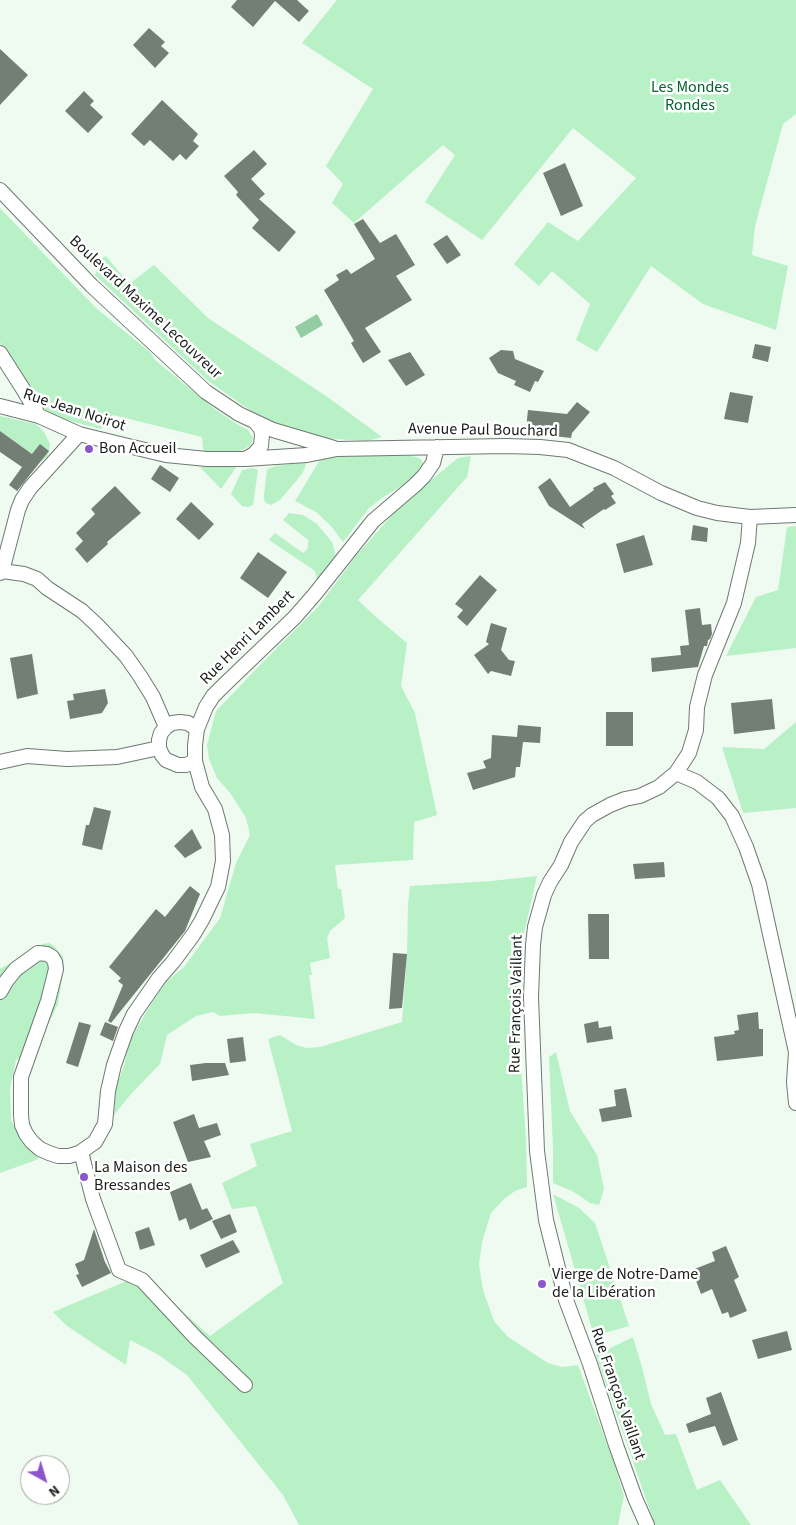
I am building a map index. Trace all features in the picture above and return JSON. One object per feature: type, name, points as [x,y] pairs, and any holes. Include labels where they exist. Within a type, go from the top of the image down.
[{"type":"street","name":"Boulevard Maxime Lecouvreur","points":[[0,190],[92,286],[206,392],[256,423],[337,449]]},
{"type":"street","points":[[0,353],[38,416]]},
{"type":"street","name":"Rue Jean Noirot","points":[[0,406],[38,416],[79,434],[166,455],[208,459],[246,459],[307,454],[337,449]]},
{"type":"street","points":[[246,459],[261,446],[262,435],[256,423]]},
{"type":"street","points":[[79,434],[30,488],[22,500],[1,571],[24,574],[37,579],[98,625],[121,650],[140,676],[153,697],[166,727]]},
{"type":"street","name":"Avenue Paul Bouchard","points":[[337,449],[515,446],[568,450],[614,468],[681,502],[717,513],[750,517],[796,515]]},
{"type":"street","name":"Rue Henri Lambert","points":[[81,1152],[95,1142],[105,1124],[108,1091],[114,1065],[126,1030],[134,1014],[159,978],[190,940],[218,887],[223,861],[222,835],[215,809],[202,787],[195,761],[197,730],[206,707],[213,696],[295,617],[372,521],[424,476],[433,463],[437,447]]},
{"type":"street","name":"Rue François Vaillant","points":[[647,1525],[634,1498],[590,1364],[566,1300],[546,1220],[536,1151],[531,997],[533,945],[544,895],[584,821],[610,805],[655,789],[676,773],[694,742],[698,701],[705,674],[734,603],[748,543],[750,517]]},
{"type":"street","points":[[195,761],[186,765],[172,764],[162,755],[159,748],[159,740],[161,733],[172,723],[188,723],[197,730]]},
{"type":"street","points":[[0,762],[27,756],[67,759],[117,757],[159,748]]},
{"type":"street","points":[[676,773],[697,782],[718,798],[732,816],[749,856],[759,884],[796,1052],[794,1082],[796,1103]]},
{"type":"street","points":[[0,992],[3,979],[38,953],[47,954],[52,957],[56,968],[48,1001],[21,1077],[21,1115],[22,1125],[26,1134],[40,1149],[58,1156],[69,1156],[81,1152],[94,1199],[119,1270],[142,1280],[194,1338],[245,1385]]},
{"type":"green space","name":"Les Mondes Rondes","points":[[337,0],[796,0],[796,114],[783,124],[755,226],[752,255],[788,266],[776,330],[703,304],[651,266],[597,352],[576,340],[590,304],[552,271],[539,286],[514,264],[548,222],[578,241],[636,178],[573,128],[482,240],[425,202],[455,155],[443,145],[354,223],[332,203],[343,184],[326,166],[373,89],[302,43]]},
{"type":"green space","points":[[0,208],[96,308],[216,410],[248,430],[253,438],[250,446],[231,455],[207,453],[203,449],[202,437],[113,415],[101,429],[55,417],[43,408],[29,390],[3,350],[0,342]]},
{"type":"green space","points":[[106,256],[129,284],[154,265],[208,318],[326,396],[382,437],[367,441],[333,439],[282,426],[251,411],[207,380],[95,275],[101,259]]},
{"type":"green space","points":[[0,416],[36,424],[44,432],[50,444],[48,456],[42,461],[0,431]]},
{"type":"green space","points":[[381,455],[419,458],[422,460],[424,467],[407,483],[369,508],[343,542],[331,526],[316,512],[295,501],[321,458]]},
{"type":"green space","points":[[471,456],[467,477],[358,600],[407,643],[401,686],[415,713],[437,815],[414,822],[413,860],[335,865],[338,889],[341,889],[345,918],[330,931],[327,938],[330,958],[310,963],[312,975],[309,975],[315,1019],[254,1013],[220,1016],[213,1012],[196,1016],[167,1035],[160,1064],[114,1115],[115,1089],[124,1066],[129,1042],[165,983],[184,967],[220,918],[236,863],[250,835],[246,818],[231,794],[217,778],[209,759],[207,745],[216,711],[318,607],[355,557],[401,505],[458,458]]},
{"type":"green space","points":[[306,462],[302,474],[280,500],[271,505],[266,503],[264,495],[267,469]]},
{"type":"green space","points":[[237,466],[221,489],[200,467]]},
{"type":"green space","points":[[253,468],[258,470],[253,505],[248,507],[242,506],[231,494],[242,470]]},
{"type":"green space","points":[[289,513],[303,515],[317,524],[332,542],[336,556],[317,580],[315,571],[269,540],[275,533],[303,553],[308,548],[308,540],[283,520]]},
{"type":"green space","points":[[796,526],[796,648],[726,656],[756,597],[778,590],[787,527]]},
{"type":"green space","points":[[796,722],[796,808],[743,813],[722,747],[764,749]]},
{"type":"green space","points":[[537,876],[518,968],[527,1187],[515,1191],[504,1199],[491,1213],[482,1242],[479,1264],[483,1290],[494,1321],[508,1337],[548,1363],[562,1367],[578,1365],[624,1496],[618,1525],[299,1525],[283,1495],[187,1375],[157,1354],[130,1340],[126,1365],[67,1326],[53,1312],[141,1275],[210,1336],[283,1283],[256,1206],[232,1209],[222,1183],[257,1166],[250,1144],[292,1131],[268,1039],[280,1035],[296,1045],[306,1048],[320,1047],[402,1022],[410,886]]},
{"type":"green space","points":[[49,943],[63,957],[64,967],[58,1004],[35,1051],[16,1060],[10,1089],[11,1120],[20,1137],[39,1159],[0,1173],[0,969],[42,944]]},
{"type":"green space","points":[[556,1052],[570,1111],[597,1155],[604,1189],[599,1205],[590,1203],[574,1192],[553,1183],[549,1057]]},
{"type":"green space","points":[[553,1194],[579,1208],[595,1223],[629,1326],[594,1336]]},
{"type":"green space","points":[[633,1337],[651,1404],[665,1435],[676,1434],[697,1490],[720,1480],[751,1525],[655,1525],[596,1355]]},
{"type":"shaded area","points":[[317,314],[323,325],[301,338],[295,327]]},
{"type":"building","points":[[237,0],[297,0],[309,11],[299,22],[275,1],[253,27],[231,7]]},
{"type":"building","points":[[149,28],[165,42],[161,46],[169,53],[155,68],[133,45]]},
{"type":"building","points":[[0,49],[28,75],[0,105]]},
{"type":"building","points":[[84,91],[94,101],[90,105],[103,117],[88,133],[65,111]]},
{"type":"building","points":[[162,100],[198,134],[193,141],[199,146],[186,160],[180,154],[173,161],[150,140],[144,146],[131,134]]},
{"type":"building","points":[[254,150],[267,164],[251,179],[265,194],[259,199],[296,232],[279,252],[252,228],[259,220],[236,195],[238,192],[224,176]]},
{"type":"building","points":[[565,163],[583,206],[561,216],[543,173]]},
{"type":"building","points":[[363,219],[380,243],[396,234],[415,265],[396,276],[412,300],[365,328],[381,352],[363,363],[351,343],[354,341],[324,290],[339,280],[336,275],[347,269],[351,274],[375,259],[354,224]]},
{"type":"building","points":[[447,235],[461,255],[447,264],[433,244]]},
{"type":"building","points":[[755,344],[771,347],[768,362],[752,358]]},
{"type":"building","points":[[501,350],[513,351],[515,359],[544,371],[538,382],[535,381],[530,392],[514,385],[516,381],[498,373],[489,358]]},
{"type":"building","points":[[410,352],[425,375],[406,386],[388,360]]},
{"type":"building","points":[[730,392],[753,396],[748,423],[724,419]]},
{"type":"building","points":[[577,402],[590,412],[572,433],[571,438],[544,435],[545,431],[526,429],[528,410],[567,414]]},
{"type":"building","points":[[0,431],[32,454],[40,444],[49,451],[17,491],[9,485],[22,467],[0,452]]},
{"type":"building","points":[[160,465],[179,478],[170,492],[151,479]]},
{"type":"building","points":[[550,478],[570,507],[594,490],[593,488],[605,482],[614,494],[611,496],[616,503],[582,524],[585,529],[549,506],[538,487]]},
{"type":"building","points":[[115,486],[141,513],[107,542],[108,544],[87,563],[75,549],[83,541],[76,533],[95,514],[91,509]]},
{"type":"building","points":[[191,502],[214,524],[199,540],[176,519]]},
{"type":"building","points":[[693,525],[708,528],[707,542],[691,540]]},
{"type":"building","points":[[644,535],[653,565],[624,573],[616,544]]},
{"type":"building","points":[[258,552],[287,572],[268,598],[240,578]]},
{"type":"building","points":[[480,575],[497,590],[467,626],[457,617],[463,610],[455,604]]},
{"type":"building","points":[[700,608],[702,625],[711,624],[712,634],[707,646],[704,646],[698,667],[652,672],[651,658],[681,655],[680,646],[689,645],[685,610]]},
{"type":"building","points":[[491,623],[507,628],[501,650],[509,660],[515,661],[511,676],[491,671],[488,674],[474,655],[489,644],[486,642]]},
{"type":"building","points":[[32,654],[38,694],[17,699],[10,658]]},
{"type":"building","points":[[105,689],[108,703],[102,713],[70,719],[67,701],[74,700],[73,694]]},
{"type":"building","points":[[772,699],[775,729],[734,734],[731,703]]},
{"type":"building","points":[[606,712],[633,712],[633,746],[606,746]]},
{"type":"building","points":[[518,725],[541,727],[540,743],[523,742],[520,767],[516,767],[515,777],[473,790],[467,773],[486,768],[483,761],[491,758],[492,735],[517,737]]},
{"type":"building","points":[[94,807],[111,811],[102,850],[82,845],[86,825],[89,825]]},
{"type":"building","points":[[192,829],[202,848],[185,858],[174,846]]},
{"type":"building","points":[[664,862],[665,877],[635,879],[633,864]]},
{"type":"building","points":[[190,886],[200,894],[185,931],[111,1023],[108,1021],[123,985],[118,981],[121,978],[109,967],[156,909],[165,917]]},
{"type":"building","points":[[588,914],[609,914],[609,959],[589,959]]},
{"type":"building","points":[[393,953],[407,954],[402,1008],[389,1009]]},
{"type":"building","points":[[758,1012],[759,1029],[763,1029],[763,1056],[717,1061],[714,1037],[735,1034],[734,1031],[739,1030],[737,1015]]},
{"type":"building","points":[[598,1021],[599,1028],[611,1026],[613,1039],[587,1043],[584,1024]]},
{"type":"building","points":[[79,1022],[91,1025],[78,1067],[66,1063]]},
{"type":"building","points":[[105,1022],[118,1027],[113,1041],[100,1035]]},
{"type":"building","points":[[243,1037],[246,1061],[230,1063],[227,1039]]},
{"type":"building","points":[[225,1063],[229,1075],[192,1081],[190,1065]]},
{"type":"building","points":[[626,1088],[632,1117],[602,1122],[599,1109],[616,1106],[614,1090]]},
{"type":"building","points":[[194,1114],[199,1128],[217,1123],[221,1135],[204,1141],[211,1157],[188,1162],[173,1122]]},
{"type":"building","points":[[191,1183],[202,1210],[207,1208],[213,1219],[190,1230],[186,1218],[179,1221],[170,1192]]},
{"type":"building","points":[[230,1214],[237,1232],[221,1239],[212,1221]]},
{"type":"building","points":[[149,1227],[155,1245],[140,1250],[135,1232]]},
{"type":"building","points":[[94,1229],[105,1262],[111,1273],[82,1287],[76,1275],[79,1274],[75,1264],[84,1260]]},
{"type":"building","points":[[233,1240],[240,1252],[206,1268],[200,1255]]},
{"type":"building","points":[[726,1246],[739,1277],[734,1280],[747,1311],[730,1318],[728,1312],[722,1314],[712,1289],[701,1294],[692,1270],[715,1261],[712,1252]]},
{"type":"building","points":[[787,1331],[792,1350],[758,1359],[752,1340]]},
{"type":"building","points":[[721,1392],[738,1440],[723,1446],[715,1426],[689,1433],[686,1424],[711,1414],[706,1398]]},
{"type":"place","name":"Bon Accueil","points":[[89,449]]},
{"type":"place","name":"La Maison des Bressandes","points":[[84,1177]]},
{"type":"place","name":"Vierge de Notre-Dame de la Libération","points":[[542,1284]]}]
